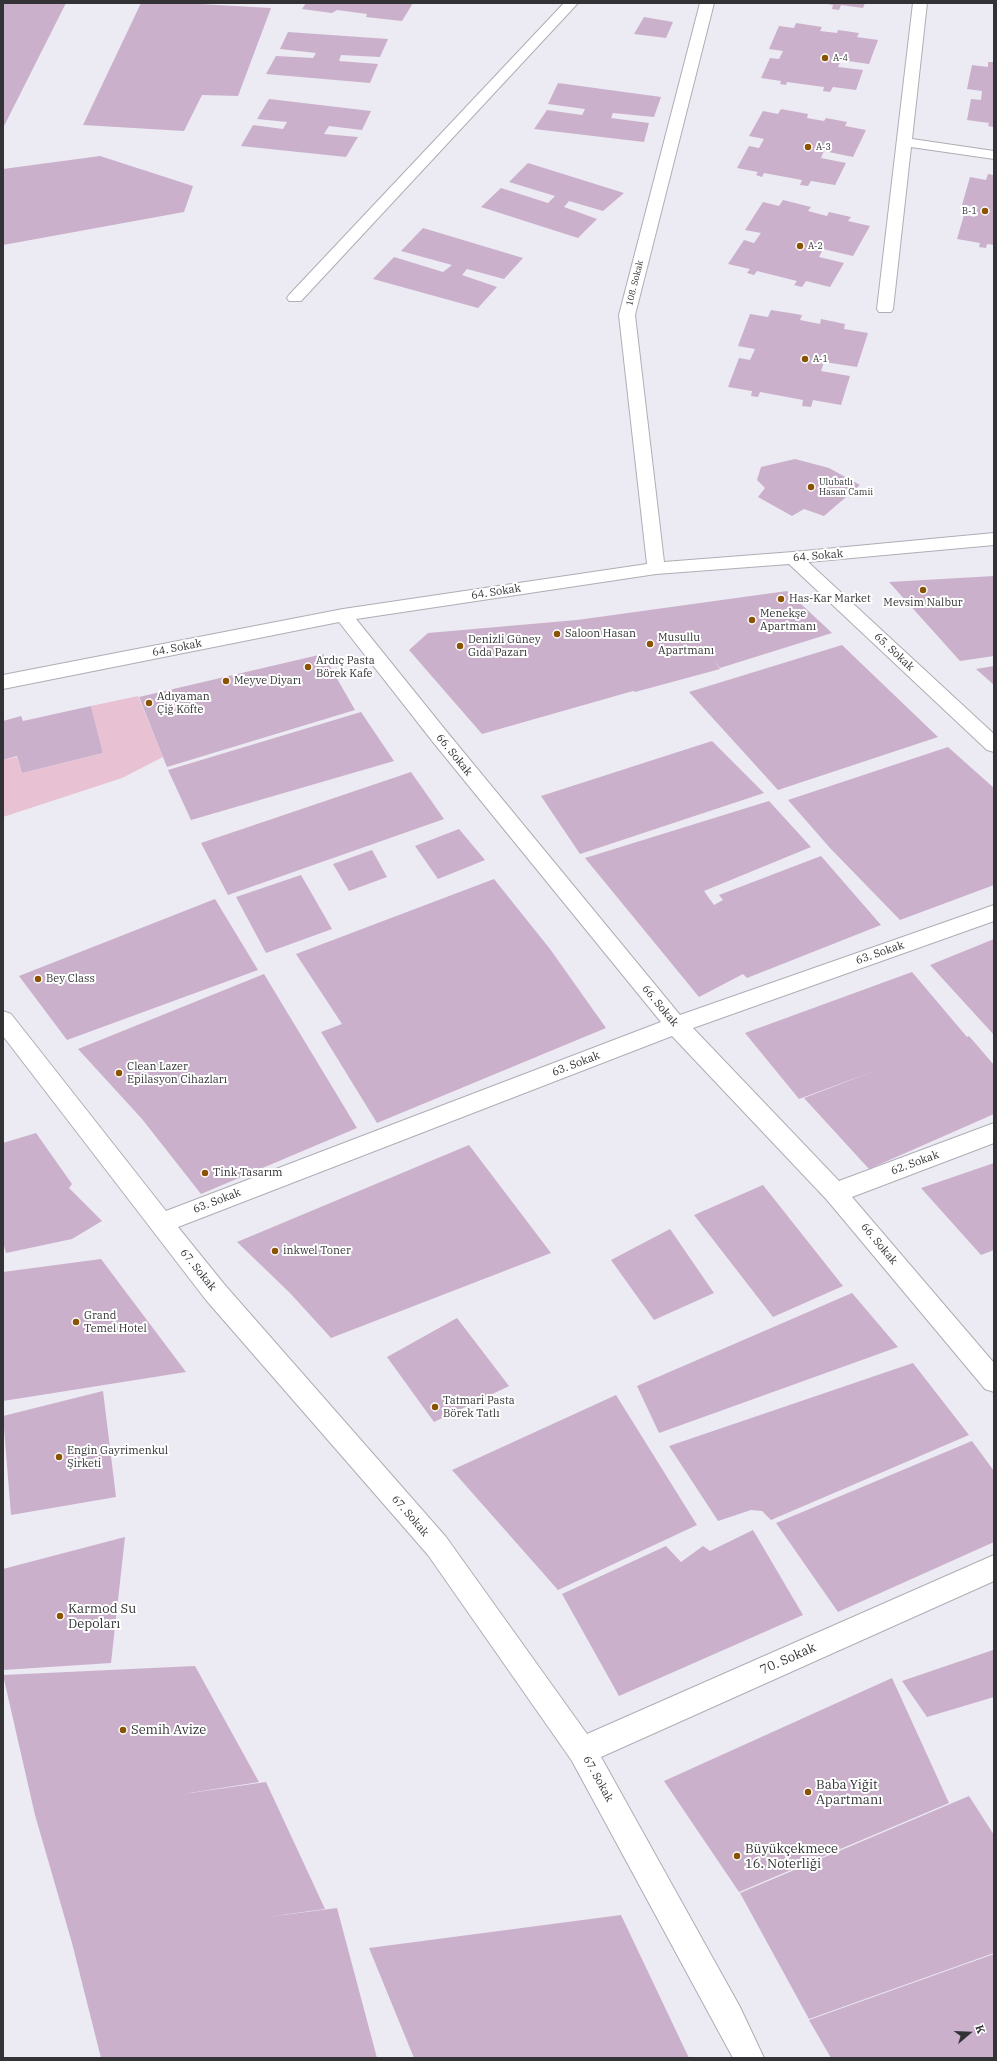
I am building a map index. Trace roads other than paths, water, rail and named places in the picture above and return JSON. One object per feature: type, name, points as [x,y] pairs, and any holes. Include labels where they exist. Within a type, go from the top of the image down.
[{"type":"street","points":[[295,298],[571,3]]},
{"type":"street","name":"108. Sokak","points":[[656,568],[627,315],[707,3]]},
{"type":"street","points":[[885,309],[920,3]]},
{"type":"street","points":[[904,142],[994,155]]},
{"type":"street","name":"64. Sokak","points":[[3,682],[343,615],[656,568],[793,558],[994,540]]},
{"type":"street","name":"65. Sokak","points":[[793,558],[994,745]]},
{"type":"street","name":"66. Sokak","points":[[343,615],[440,737],[676,1025],[835,1193],[994,1381]]},
{"type":"street","name":"63. Sokak","points":[[161,1223],[676,1025],[994,913]]},
{"type":"street","name":"67. Sokak","points":[[3,1020],[220,1298],[436,1546],[582,1751],[726,2011],[749,2058]]},
{"type":"street","name":"62. Sokak","points":[[835,1193],[994,1133]]},
{"type":"street","name":"70. Sokak","points":[[582,1751],[994,1568]]},
{"type":"place","name":"A-4","points":[[825,58]]},
{"type":"place","name":"A-3","points":[[808,147]]},
{"type":"place","name":"B-1","points":[[985,211]]},
{"type":"place","name":"A-2","points":[[800,246]]},
{"type":"place","name":"A-1","points":[[805,359]]},
{"type":"place","name":"Ulubatlı Hasan Camii","points":[[811,487]]},
{"type":"place","name":"Mevsim Nalbur","points":[[923,590]]},
{"type":"place","name":"Has-Kar Market","points":[[781,599]]},
{"type":"place","name":"Menekşe Apartmanı","points":[[752,620]]},
{"type":"place","name":"Saloon Hasan","points":[[557,634]]},
{"type":"place","name":"Musullu Apartmanı","points":[[650,644]]},
{"type":"place","name":"Denizli Güney Gıda Pazarı","points":[[460,646]]},
{"type":"place","name":"Ardıç Pasta Börek Kafe","points":[[308,667]]},
{"type":"place","name":"Meyve Diyarı","points":[[226,681]]},
{"type":"place","name":"Adıyaman Çiğ Köfte","points":[[149,703]]},
{"type":"place","name":"Bey Class","points":[[38,979]]},
{"type":"place","name":"Clean Lazer Epilasyon Cihazları","points":[[119,1073]]},
{"type":"place","name":"Tink Tasarım","points":[[205,1173]]},
{"type":"place","name":"inkwel Toner","points":[[275,1251]]},
{"type":"place","name":"Grand Temel Hotel","points":[[76,1322]]},
{"type":"place","name":"Tatmari Pasta Börek Tatlı","points":[[435,1407]]},
{"type":"place","name":"Engin Gayrimenkul Şirketi","points":[[59,1457]]},
{"type":"place","name":"Karmod Su Depoları","points":[[60,1616]]},
{"type":"place","name":"Semih Avize","points":[[123,1730]]},
{"type":"place","name":"Baba Yiğit Apartmanı","points":[[808,1792]]},
{"type":"place","name":"Büyükçekmece 16. Noterliği","points":[[737,1856]]}]
